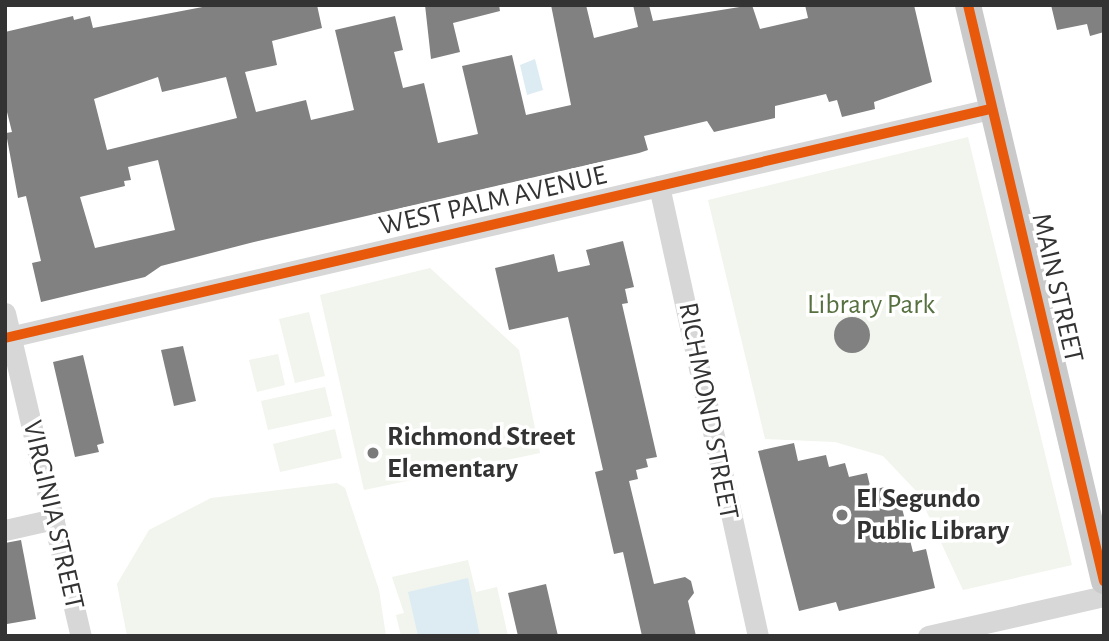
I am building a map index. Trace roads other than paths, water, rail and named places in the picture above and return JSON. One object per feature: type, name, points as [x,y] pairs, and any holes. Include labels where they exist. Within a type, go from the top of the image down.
[{"type":"main road","name":"MAIN STREET","points":[[968,5],[990,109],[1104,581]]},
{"type":"street","name":"WEST PALM AVENUE","points":[[8,337],[990,109]]},
{"type":"street","name":"RICHMOND STREET","points":[[659,186],[758,636]]},
{"type":"street","name":"VIRGINIA STREET","points":[[5,313],[8,337],[81,636]]},
{"type":"street","points":[[5,530],[54,519]]},
{"type":"street","points":[[931,635],[1104,596]]},
{"type":"place","name":"Richmond Street Elementary","points":[[373,453]]},
{"type":"place","name":"El Segundo Public Library","points":[[842,515]]},
{"type":"park label","name":"Library Park","points":[[871,305]]}]
